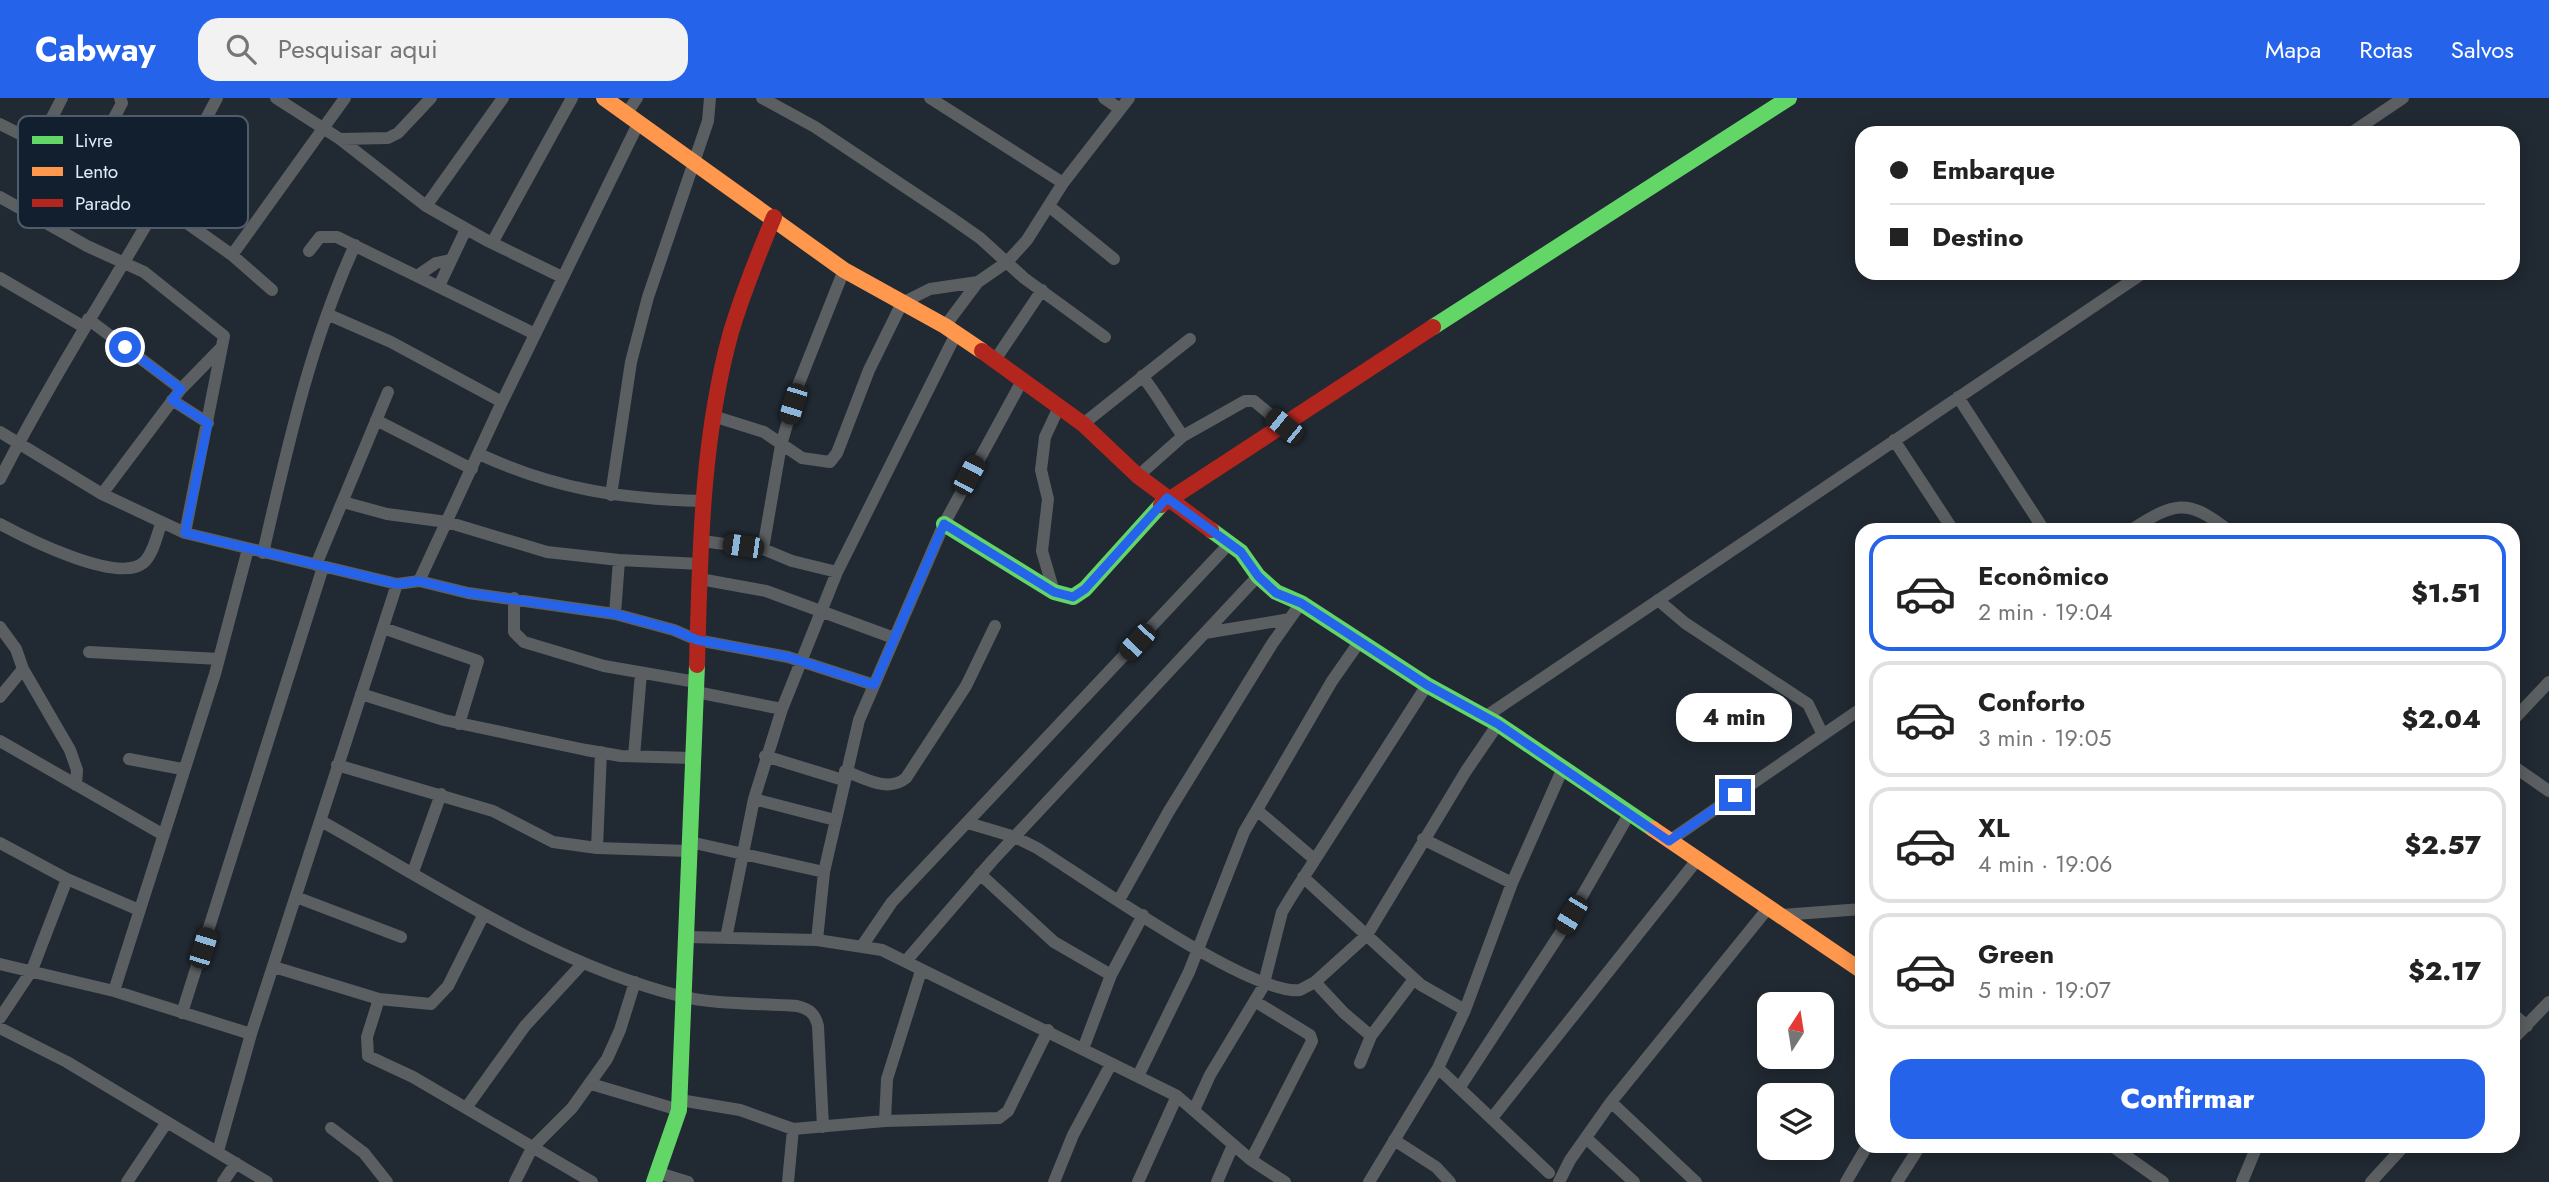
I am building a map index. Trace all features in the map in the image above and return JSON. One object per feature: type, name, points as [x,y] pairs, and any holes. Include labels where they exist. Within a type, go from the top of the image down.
[{"type":"street","points":[[53,116],[62,98]]},
{"type":"street","points":[[114,116],[122,103],[120,98]]},
{"type":"street","points":[[207,116],[217,98]]},
{"type":"street","points":[[276,98],[340,139],[426,206],[492,243],[562,277]]},
{"type":"street","points":[[232,254],[345,98]]},
{"type":"street","points":[[340,139],[388,138],[398,133],[431,98]]},
{"type":"street","points":[[426,206],[503,98]]},
{"type":"street","points":[[492,243],[572,98]]},
{"type":"street","points":[[604,98],[696,161],[844,270],[950,330],[1023,379],[1083,424],[1138,476],[1229,544],[1250,562],[1258,576],[1276,593],[1301,603],[1427,685],[1491,721],[1563,768],[1628,816],[1776,911],[1855,966]]},
{"type":"street","points":[[419,581],[562,277],[633,118],[637,98]]},
{"type":"street","points":[[611,495],[631,362],[652,284],[708,121],[710,98]]},
{"type":"street","points":[[762,98],[815,127],[940,210],[980,238],[1042,290],[1105,337]]},
{"type":"street","points":[[930,98],[1063,183]]},
{"type":"street","points":[[1104,98],[1120,109]]},
{"type":"street","points":[[726,938],[754,799],[765,756],[782,709],[836,572],[950,330],[978,282],[1007,262],[1050,207],[1063,183],[1129,98]]},
{"type":"street","points":[[944,524],[1054,592],[1073,597],[1085,589],[1167,498],[1284,426],[1789,98]]},
{"type":"street","points":[[2361,126],[2403,98]]},
{"type":"street","points":[[0,124],[18,134]]},
{"type":"street","points":[[0,197],[18,207]]},
{"type":"street","points":[[1050,207],[1114,259]]},
{"type":"street","points":[[688,1182],[656,1178],[680,1105],[682,997],[703,501],[713,416],[738,299],[774,217]]},
{"type":"street","points":[[56,228],[124,265],[144,272],[222,334],[208,423],[185,533]]},
{"type":"street","points":[[0,479],[86,323],[146,228]]},
{"type":"street","points":[[195,228],[232,254],[272,290]]},
{"type":"street","points":[[439,286],[466,229]]},
{"type":"street","points":[[309,251],[315,240],[325,236],[337,237],[535,334]]},
{"type":"street","points":[[263,553],[287,449],[327,314],[355,246]]},
{"type":"street","points":[[135,247],[144,272]]},
{"type":"street","points":[[417,276],[436,263],[450,260]]},
{"type":"street","points":[[763,549],[781,445],[799,383],[844,270]]},
{"type":"street","points":[[0,278],[86,323],[181,389]]},
{"type":"street","points":[[968,823],[1015,837],[1198,951],[1265,982],[1293,990],[1315,982],[1367,935],[1491,721],[1658,600],[2133,280]]},
{"type":"street","points":[[713,416],[757,429],[802,458],[826,464],[832,461],[869,370],[902,303],[930,289],[978,282]]},
{"type":"street","points":[[995,360],[1042,290]]},
{"type":"street","points":[[327,314],[391,342],[502,402]]},
{"type":"street","points":[[1083,424],[1190,339]]},
{"type":"street","points":[[102,494],[172,400],[222,347]]},
{"type":"street","points":[[1143,376],[1157,392],[1164,409],[1183,436]]},
{"type":"street","points":[[817,940],[824,872],[859,720],[944,524],[1023,379]]},
{"type":"street","points":[[182,1013],[320,566],[388,392]]},
{"type":"street","points":[[1958,397],[2040,523]]},
{"type":"street","points":[[172,400],[208,423]]},
{"type":"street","points":[[1138,476],[1183,436],[1248,400],[1284,426]]},
{"type":"street","points":[[1054,592],[1042,551],[1048,499],[1041,470],[1045,437],[1059,407]]},
{"type":"street","points":[[376,420],[472,469]]},
{"type":"street","points":[[0,432],[102,494],[185,533],[397,584],[419,581],[468,593],[615,614],[674,630],[697,640],[802,661],[874,685]]},
{"type":"street","points":[[1894,440],[1948,523]]},
{"type":"street","points":[[479,454],[536,478],[611,495],[703,501]]},
{"type":"street","points":[[343,502],[387,514],[447,522],[547,552],[700,571],[820,609],[894,638]]},
{"type":"street","points":[[2143,523],[2160,512],[2178,506],[2197,509],[2215,523]]},
{"type":"street","points":[[0,524],[66,556],[126,568],[142,564],[148,557],[161,524]]},
{"type":"street","points":[[702,541],[763,549],[792,561],[836,572]]},
{"type":"street","points":[[862,946],[886,909],[1229,544]]},
{"type":"street","points":[[114,991],[182,769],[219,659],[248,549]]},
{"type":"street","points":[[615,614],[619,560]]},
{"type":"street","points":[[906,961],[981,874],[1258,576]]},
{"type":"street","points":[[218,1151],[251,1034],[397,584]]},
{"type":"street","points":[[514,598],[514,632],[523,642],[604,666],[642,673],[782,709]]},
{"type":"street","points":[[1658,600],[1685,623],[1808,704],[1822,733]]},
{"type":"street","points":[[1119,900],[1169,811],[1301,603]]},
{"type":"street","points":[[1205,634],[1290,619]]},
{"type":"street","points":[[765,756],[886,785],[906,778],[966,686],[995,626]]},
{"type":"street","points":[[0,627],[16,649],[23,669],[75,761],[76,785]]},
{"type":"street","points":[[383,628],[478,661],[459,724]]},
{"type":"street","points":[[1138,1076],[1198,951],[1236,848],[1332,681],[1360,640]]},
{"type":"street","points":[[89,652],[219,659]]},
{"type":"street","points":[[0,697],[23,669]]},
{"type":"street","points":[[634,756],[642,673]]},
{"type":"street","points":[[2520,713],[2549,682]]},
{"type":"street","points":[[1194,1110],[1215,1067],[1256,1002],[1265,982],[1282,912],[1314,858],[1427,685]]},
{"type":"street","points":[[361,694],[459,724],[601,752],[693,758]]},
{"type":"street","points":[[1669,841],[1855,712]]},
{"type":"street","points":[[0,741],[162,835]]},
{"type":"street","points":[[597,848],[601,752]]},
{"type":"street","points":[[129,759],[182,769]]},
{"type":"street","points":[[337,765],[493,811],[540,837],[597,848],[689,847],[742,852],[824,872]]},
{"type":"street","points":[[1369,1182],[1438,1068],[1465,1010],[1512,883],[1563,768]]},
{"type":"street","points":[[2520,771],[2549,791]]},
{"type":"street","points":[[413,872],[441,794]]},
{"type":"street","points":[[754,799],[835,820]]},
{"type":"street","points":[[1258,811],[1314,858]]},
{"type":"street","points":[[1460,1087],[1563,929],[1628,816]]},
{"type":"street","points":[[321,821],[484,914],[583,963],[682,997],[797,1006],[814,1014],[818,1026],[823,1127]]},
{"type":"street","points":[[1423,839],[1512,883]]},
{"type":"street","points":[[0,843],[67,879],[139,910]]},
{"type":"street","points":[[1492,1118],[1697,860]]},
{"type":"street","points":[[981,874],[1054,942],[1111,975]]},
{"type":"street","points":[[1303,877],[1414,979],[1465,1010]]},
{"type":"street","points":[[0,1018],[32,970],[67,879]]},
{"type":"street","points":[[296,897],[401,937]]},
{"type":"street","points":[[1537,1182],[1554,1177],[1570,1160],[1611,1102],[1776,911],[1855,909]]},
{"type":"street","points":[[274,967],[379,999],[421,1005],[439,998],[484,914]]},
{"type":"street","points":[[1083,1049],[1111,975],[1143,915]]},
{"type":"street","points":[[686,937],[817,940],[862,946],[906,961],[921,971],[1048,1030],[1110,1066],[1138,1076],[1177,1097],[1251,1160],[1285,1182]]},
{"type":"street","points":[[466,1108],[525,1026],[583,963]]},
{"type":"street","points":[[0,964],[114,991],[251,1034]]},
{"type":"street","points":[[885,1121],[887,1079],[921,971]]},
{"type":"street","points":[[1360,1063],[1371,1036],[1414,979]]},
{"type":"street","points":[[515,1182],[532,1148],[558,1124],[592,1084],[620,1030],[635,982]]},
{"type":"street","points":[[1315,982],[1344,1013],[1371,1036]]},
{"type":"street","points":[[379,999],[367,1037],[365,1048],[368,1056],[466,1108],[592,1182]]},
{"type":"street","points":[[1251,1160],[1312,1041],[1310,1035],[1256,1002]]},
{"type":"street","points":[[2520,1032],[2549,1002]]},
{"type":"street","points":[[2520,1020],[2527,1026]]},
{"type":"street","points":[[0,1028],[67,1062],[267,1182]]},
{"type":"street","points":[[592,1084],[680,1105],[740,1110],[793,1129],[885,1121],[1004,1117],[1048,1030]]},
{"type":"street","points":[[1054,1182],[1073,1135],[1110,1066]]},
{"type":"street","points":[[1438,1068],[1492,1118],[1517,1146],[1554,1177]]},
{"type":"street","points":[[1138,1182],[1177,1097]]},
{"type":"street","points":[[1611,1102],[1696,1182]]},
{"type":"street","points":[[127,1182],[167,1122]]},
{"type":"street","points":[[331,1128],[364,1153],[387,1182]]},
{"type":"street","points":[[788,1182],[793,1129]]},
{"type":"street","points":[[1586,1138],[1634,1182]]},
{"type":"street","points":[[1394,1140],[1436,1167],[1450,1182]]},
{"type":"street","points":[[1217,1182],[1233,1145]]},
{"type":"street","points":[[1846,1182],[1863,1153]]},
{"type":"street","points":[[1897,1182],[1916,1153]]},
{"type":"street","points":[[2122,1153],[2163,1182]]},
{"type":"street","points":[[2242,1182],[2254,1153]]},
{"type":"street","points":[[2371,1182],[2398,1153]]},
{"type":"street","points":[[223,1182],[236,1163]]},
{"type":"traffic: fast","points":[[1433,327],[1789,98]]},
{"type":"traffic: fast","points":[[944,524],[1054,592],[1073,597],[1085,589],[1161,505]]},
{"type":"traffic: fast","points":[[1211,530],[1241,552],[1258,576],[1276,592],[1301,603],[1427,685],[1498,724],[1653,829]]},
{"type":"traffic: fast","points":[[654,1182],[679,1110],[697,665]]},
{"type":"traffic: slow","points":[[604,98],[844,270],[945,326],[982,351]]},
{"type":"traffic: slow","points":[[1653,829],[1855,966]]},
{"type":"traffic: jam","points":[[697,665],[704,497],[713,414],[731,332],[774,217]]},
{"type":"traffic: jam","points":[[1161,505],[1433,327]]},
{"type":"traffic: jam","points":[[982,351],[1083,424],[1138,476],[1211,530]]},
{"type":"route","points":[[125,347],[181,389],[172,400],[208,423],[185,533],[397,584],[419,581],[468,593],[615,614],[674,630],[697,640],[788,657],[874,685],[944,524],[1054,592],[1064,597],[1073,597],[1085,589],[1167,498],[1241,552],[1258,576],[1276,593],[1301,603],[1427,685],[1498,724],[1628,816],[1669,841],[1735,795]]}]
